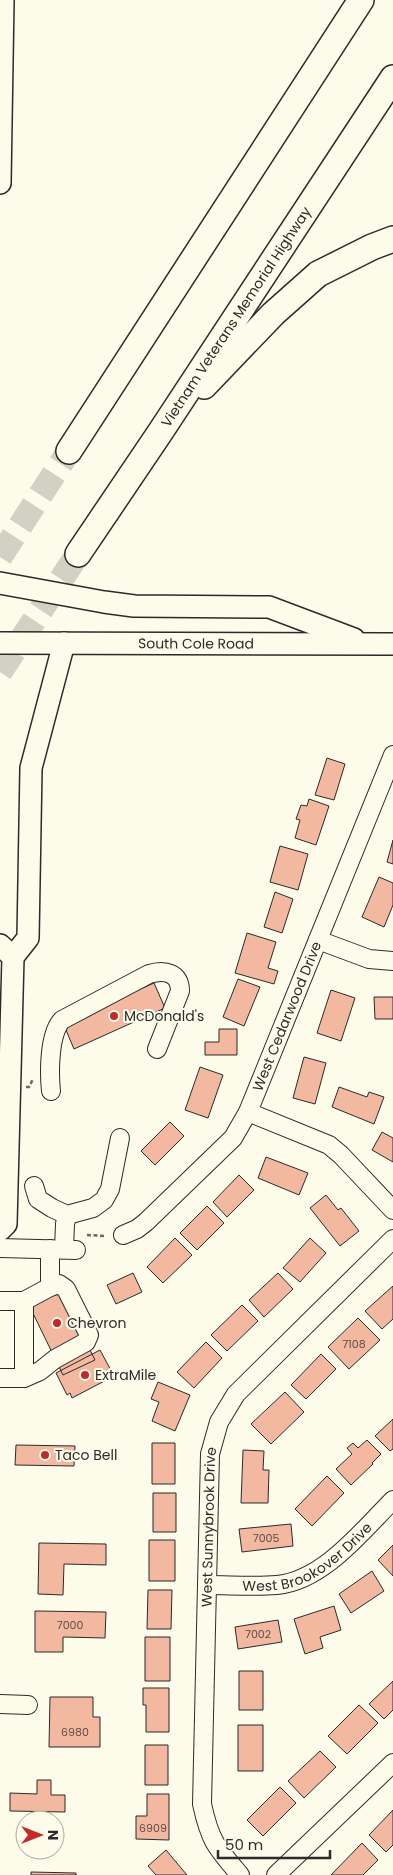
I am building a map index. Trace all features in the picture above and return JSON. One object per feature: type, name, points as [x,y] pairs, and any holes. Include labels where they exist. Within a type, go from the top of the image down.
[{"type":"highway","points":[[69,451],[361,0]]},
{"type":"highway","name":"Vietnam Veterans Memorial Highway","points":[[78,554],[161,432],[393,78]]},
{"type":"highway","points":[[161,432],[273,314],[318,274],[372,247],[393,239]]},
{"type":"main road","points":[[0,183],[3,0]]},
{"type":"main road","points":[[0,583],[134,606],[269,607],[366,643]]},
{"type":"main road","name":"South Cole Road","points":[[0,643],[393,644]]},
{"type":"main road","points":[[0,1230],[6,1224],[7,951],[28,938],[31,768],[64,644]]},
{"type":"street","name":"West Cedarwood Drive","points":[[114,1235],[137,1229],[146,1222],[233,1138],[248,1112],[393,755]]},
{"type":"street","points":[[318,940],[369,959],[393,961]]},
{"type":"street","points":[[51,1090],[49,1074],[55,1032],[62,1020],[149,974],[166,971],[176,978],[180,984],[180,991],[157,1049]]},
{"type":"street","points":[[248,1112],[329,1145],[341,1155],[393,1210]]},
{"type":"street","points":[[34,1186],[38,1199],[67,1215],[93,1208],[104,1200],[110,1189],[120,1138]]},
{"type":"street","points":[[50,1287],[63,1249],[67,1215]]},
{"type":"street","name":"West Sunnybrook Drive","points":[[240,1875],[216,1847],[207,1829],[202,1804],[210,1454],[219,1422],[236,1394],[393,1239]]},
{"type":"street","points":[[0,1248],[63,1249]]},
{"type":"street","points":[[0,1301],[24,1301],[59,1284],[66,1289],[89,1335],[86,1342],[24,1378],[0,1378]]},
{"type":"street","points":[[24,1301],[24,1378]]},
{"type":"street","name":"West Brookover Drive","points":[[207,1585],[278,1585],[303,1578],[326,1566],[393,1500]]},
{"type":"street","points":[[0,1704],[28,1704]]},
{"type":"street","points":[[276,1875],[393,1762]]},
{"type":"path","points":[[87,1235],[114,1235]]},
{"type":"building","points":[[327,758],[345,764],[334,800],[315,795]]},
{"type":"building","points":[[309,799],[329,806],[316,845],[295,838],[300,820],[296,819],[301,805],[307,806]]},
{"type":"building","points":[[393,840],[393,864],[387,862]]},
{"type":"building","points":[[280,846],[308,854],[298,890],[270,882]]},
{"type":"building","points":[[379,877],[393,883],[393,905],[384,927],[362,917]]},
{"type":"building","points":[[275,892],[293,899],[282,933],[264,927]]},
{"type":"building","points":[[247,933],[276,942],[268,968],[278,971],[274,984],[235,973]]},
{"type":"building","points":[[238,979],[260,987],[244,1026],[223,1017]]},
{"type":"building","name":"McDonald's","points":[[154,983],[165,1008],[74,1049],[63,1023]]},
{"type":"building","points":[[331,990],[355,998],[341,1041],[317,1033]]},
{"type":"building","points":[[374,997],[393,997],[393,1019],[375,1019]]},
{"type":"building","points":[[219,1029],[237,1029],[237,1055],[205,1055],[205,1042],[219,1042]]},
{"type":"building","points":[[304,1057],[326,1063],[315,1104],[293,1098]]},
{"type":"building","points":[[200,1067],[223,1075],[208,1118],[185,1110]]},
{"type":"building","points":[[339,1087],[367,1097],[369,1092],[384,1097],[374,1124],[332,1107]]},
{"type":"building","points":[[170,1122],[184,1136],[155,1165],[141,1151]]},
{"type":"building","points":[[382,1132],[393,1138],[393,1162],[372,1150]]},
{"type":"building","points":[[266,1157],[308,1173],[299,1195],[258,1178]]},
{"type":"building","points":[[239,1175],[254,1190],[227,1217],[213,1202]]},
{"type":"building","points":[[326,1195],[338,1210],[341,1208],[359,1231],[340,1246],[310,1208]]},
{"type":"building","points":[[207,1206],[224,1223],[197,1250],[180,1233]]},
{"type":"building","points":[[175,1238],[192,1255],[163,1283],[147,1267]]},
{"type":"building","points":[[310,1238],[326,1253],[300,1282],[283,1268]]},
{"type":"building","points":[[133,1273],[142,1292],[116,1304],[107,1285]]},
{"type":"building","points":[[278,1273],[293,1289],[264,1317],[249,1300]]},
{"type":"building","points":[[393,1286],[393,1319],[382,1329],[365,1311]]},
{"type":"building","name":"Chevron","points":[[59,1288],[95,1360],[63,1375],[28,1303]]},
{"type":"building","points":[[242,1305],[258,1321],[227,1351],[211,1335]]},
{"type":"building","points":[[358,1318],[380,1340],[349,1369],[328,1347]]},
{"type":"building","points":[[206,1342],[222,1358],[194,1388],[177,1372]]},
{"type":"building","name":"ExtraMile","points":[[100,1350],[114,1376],[72,1398],[70,1393],[67,1395],[56,1373]]},
{"type":"building","points":[[321,1354],[336,1369],[306,1399],[291,1385]]},
{"type":"building","points":[[158,1382],[190,1395],[175,1431],[152,1421],[159,1402],[151,1399]]},
{"type":"building","points":[[285,1392],[304,1412],[271,1444],[251,1424]]},
{"type":"building","points":[[393,1419],[393,1449],[390,1451],[375,1436]]},
{"type":"building","points":[[367,1440],[381,1454],[351,1485],[336,1469],[352,1454],[347,1448],[353,1443],[358,1448]]},
{"type":"building","points":[[152,1443],[175,1443],[175,1484],[152,1484]]},
{"type":"building","name":"Taco Bell","points":[[16,1445],[75,1446],[74,1466],[15,1465]]},
{"type":"building","points":[[243,1450],[264,1451],[263,1470],[269,1470],[268,1503],[241,1503]]},
{"type":"building","points":[[327,1476],[344,1493],[312,1526],[295,1509]]},
{"type":"building","points":[[153,1493],[176,1493],[176,1532],[153,1532]]},
{"type":"building","points":[[291,1524],[293,1546],[242,1552],[239,1529]]},
{"type":"building","points":[[149,1540],[175,1540],[175,1581],[149,1581]]},
{"type":"building","points":[[39,1543],[106,1544],[106,1565],[64,1564],[63,1595],[38,1594]]},
{"type":"building","points":[[393,1545],[393,1576],[378,1560]]},
{"type":"building","points":[[372,1571],[384,1591],[351,1613],[339,1594]]},
{"type":"building","points":[[148,1590],[172,1590],[171,1629],[147,1629]]},
{"type":"building","points":[[334,1606],[341,1630],[320,1637],[323,1648],[305,1654],[294,1619]]},
{"type":"building","points":[[35,1611],[106,1612],[105,1638],[63,1637],[63,1652],[35,1652]]},
{"type":"building","points":[[278,1620],[282,1642],[238,1649],[235,1627]]},
{"type":"building","points":[[145,1637],[170,1637],[170,1681],[145,1681]]},
{"type":"building","points":[[239,1671],[263,1671],[263,1710],[239,1710]]},
{"type":"building","points":[[393,1681],[393,1710],[384,1719],[369,1704]]},
{"type":"building","points":[[143,1688],[169,1688],[169,1732],[146,1732],[146,1705],[143,1705]]},
{"type":"building","points":[[50,1697],[93,1697],[93,1717],[100,1717],[100,1747],[49,1747]]},
{"type":"building","points":[[359,1705],[378,1723],[347,1754],[328,1736]]},
{"type":"building","points":[[238,1725],[263,1725],[263,1771],[238,1771]]},
{"type":"building","points":[[145,1745],[168,1745],[168,1785],[145,1785]]},
{"type":"building","points":[[320,1751],[336,1767],[304,1798],[288,1781]]},
{"type":"building","points":[[37,1780],[51,1780],[51,1795],[65,1795],[65,1810],[10,1811],[10,1793],[37,1794]]},
{"type":"building","points":[[280,1787],[296,1803],[263,1836],[247,1820]]},
{"type":"building","points":[[147,1794],[169,1794],[169,1840],[136,1839],[136,1816],[147,1816]]},
{"type":"building","points":[[393,1810],[393,1845],[386,1852],[369,1835]]},
{"type":"building","points":[[362,1843],[378,1860],[363,1875],[331,1875]]},
{"type":"building","points":[[166,1850],[187,1875],[156,1875],[148,1866]]},
{"type":"building","points":[[31,1872],[76,1873],[76,1875],[31,1875]]},
{"type":"tunnel","points":[[0,557],[69,451]]},
{"type":"tunnel","points":[[0,672],[78,554]]},
{"type":"place","name":"McDonald's","points":[[114,1016]]},
{"type":"place","name":"Chevron","points":[[57,1323]]},
{"type":"place","name":"ExtraMile","points":[[85,1375]]},
{"type":"place","name":"Taco Bell","points":[[45,1455]]}]
